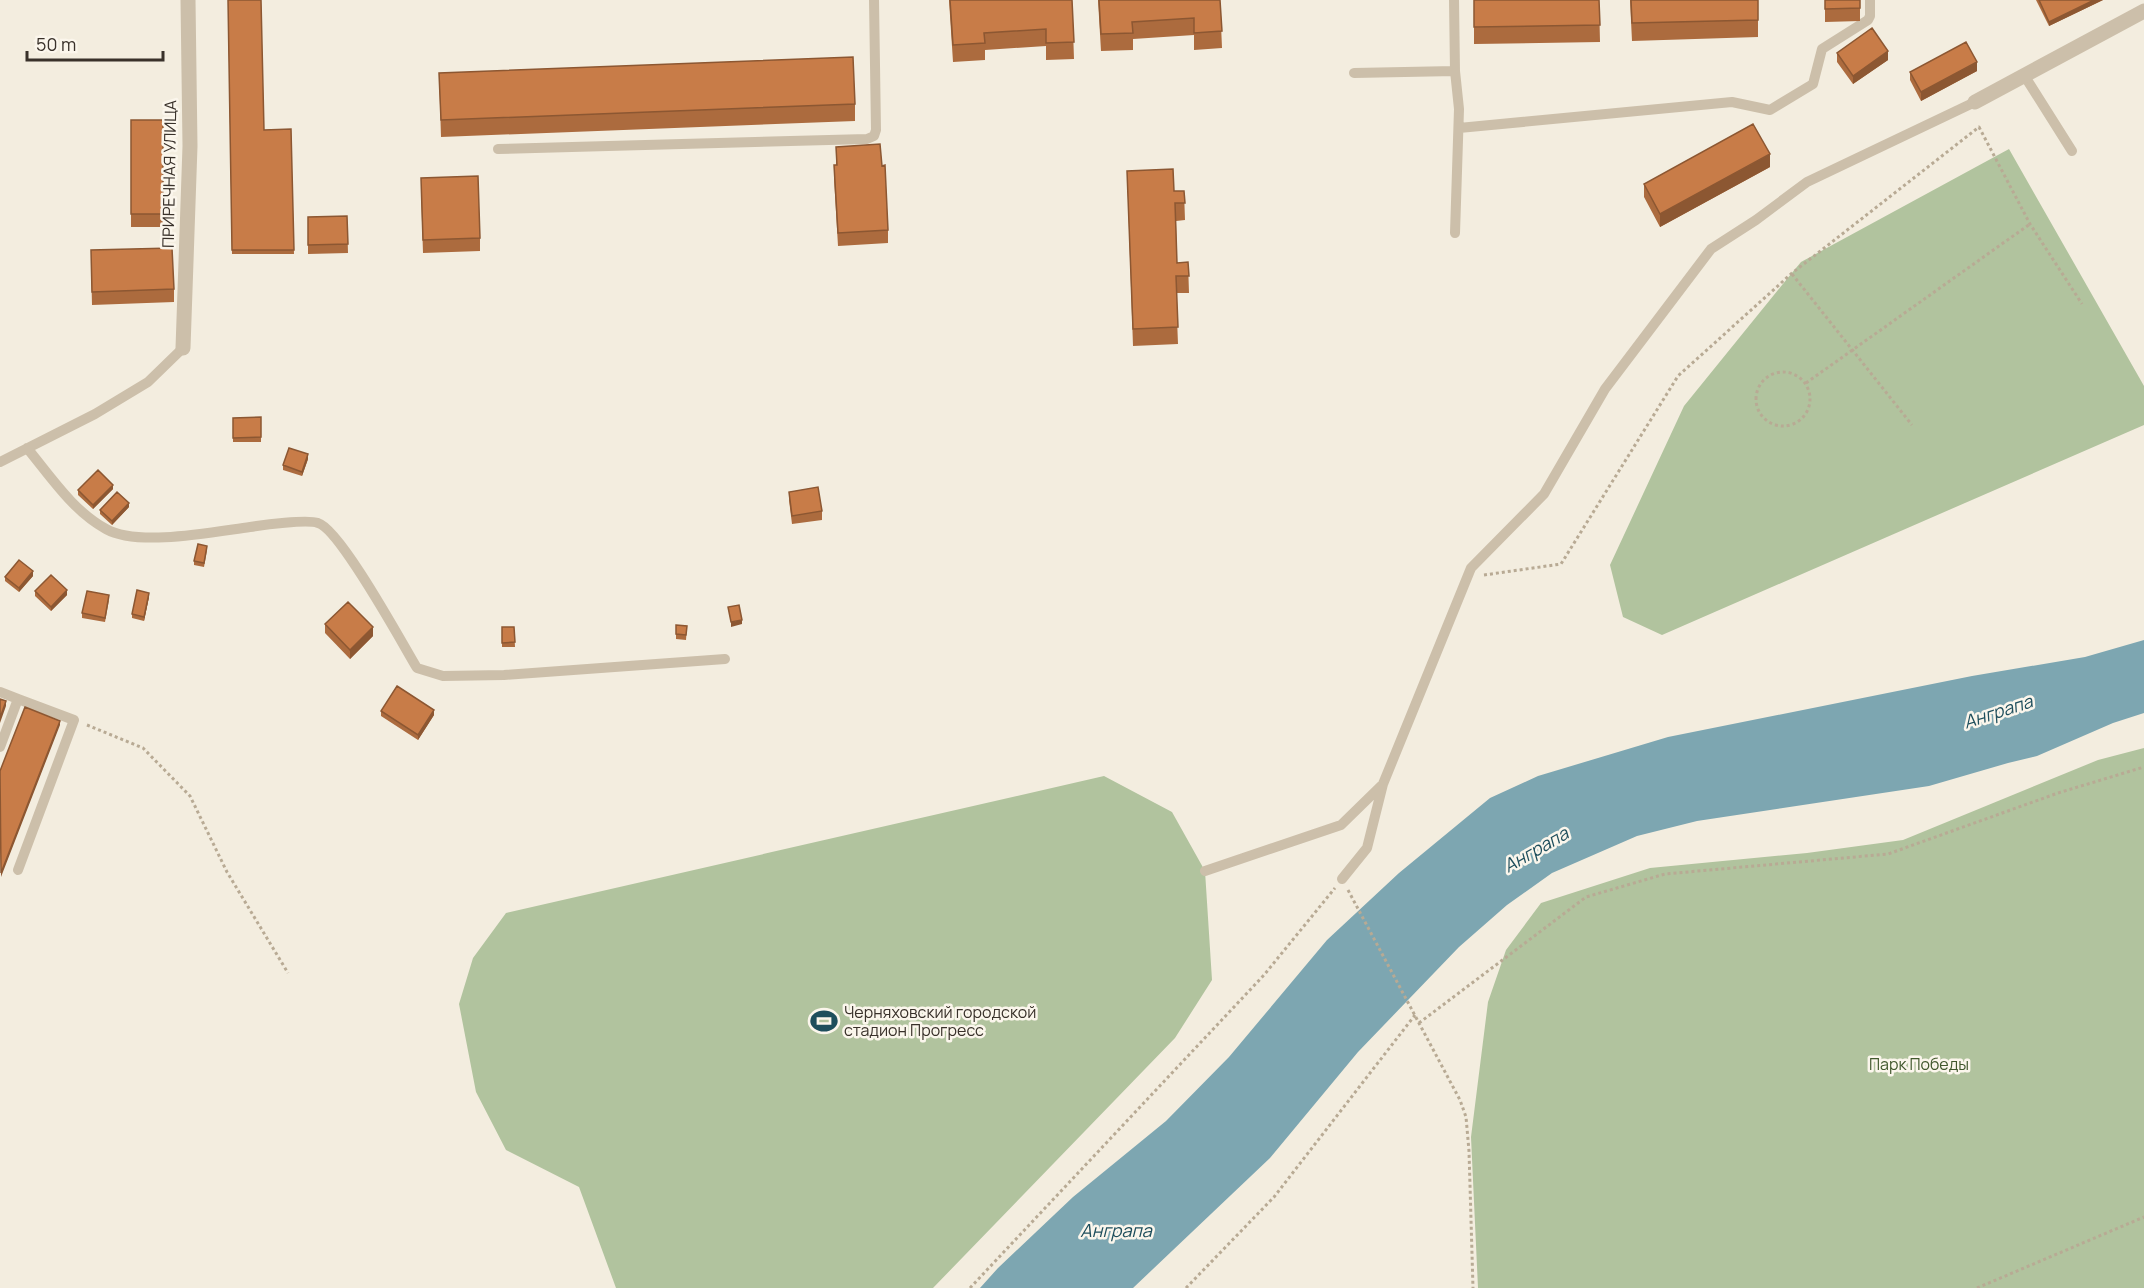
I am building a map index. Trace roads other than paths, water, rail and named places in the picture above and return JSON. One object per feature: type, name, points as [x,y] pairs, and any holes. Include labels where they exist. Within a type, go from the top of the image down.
[{"type":"street","name":"ПРИРЕЧНАЯ УЛИЦА","points":[[183,348],[190,146],[188,0]]},
{"type":"street","points":[[1975,102],[2144,11]]},
{"type":"lane","points":[[498,149],[867,139],[874,136],[876,130],[874,0]]},
{"type":"lane","points":[[1454,0],[1455,71],[1459,92],[1455,233]]},
{"type":"lane","points":[[1459,128],[1732,102],[1770,110],[1813,84],[1822,49],[1868,20],[1870,0]]},
{"type":"lane","points":[[1354,73],[1455,71]]},
{"type":"lane","points":[[2024,75],[2072,151]]},
{"type":"lane","points":[[1342,879],[1367,848],[1383,784],[1471,568],[1544,494],[1605,389],[1711,249],[1756,220],[1807,182],[1975,102]]},
{"type":"lane","points":[[0,462],[95,414],[148,382],[183,348]]},
{"type":"lane","points":[[27,448],[74,505],[107,530],[138,538],[204,533],[271,524],[318,523],[333,533],[417,668],[443,676],[504,675],[724,659]]},
{"type":"lane","points":[[0,692],[75,720],[18,870]]},
{"type":"lane","points":[[0,747],[18,699]]},
{"type":"lane","points":[[1205,871],[1341,825],[1383,784]]},
{"type":"water","name":"Анграпа","points":[[2144,640],[2144,713],[2113,723],[2037,756],[1929,786],[1697,821],[1637,836],[1552,873],[1507,905],[1459,947],[1358,1052],[1270,1158],[1133,1288],[980,1288],[1073,1197],[1166,1121],[1229,1057],[1327,940],[1399,873],[1490,798],[1538,776],[1668,737],[1972,676],[2085,657]]},
{"type":"place","name":"Черняховский городской стадион Прогресс","points":[[824,1021]]},
{"type":"park label","name":"Парк Победы","points":[[1919,1064]]}]
